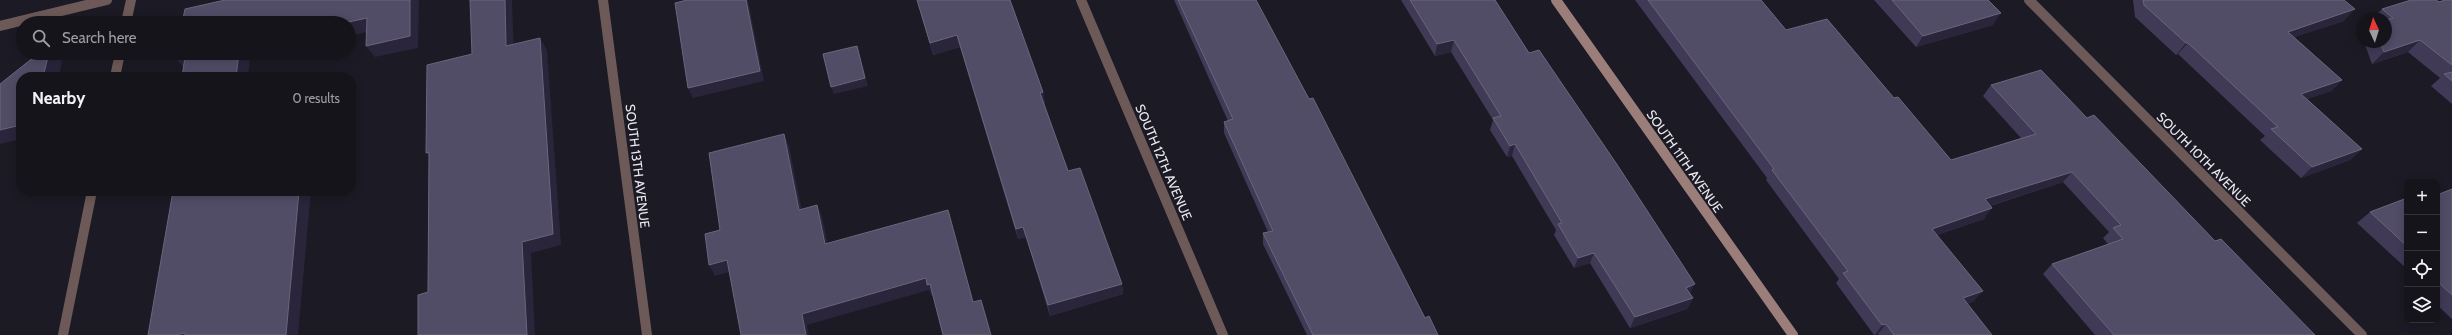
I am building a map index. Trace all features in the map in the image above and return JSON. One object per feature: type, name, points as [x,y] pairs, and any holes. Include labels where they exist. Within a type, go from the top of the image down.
[{"type":"street","points":[[41,16],[107,0]]},
{"type":"street","points":[[128,16],[131,0]]},
{"type":"street","name":"SOUTH 13TH AVENUE","points":[[603,0],[647,335]]},
{"type":"street","name":"SOUTH 12TH AVENUE","points":[[1081,0],[1223,335]]},
{"type":"street","name":"SOUTH 11TH AVENUE","points":[[1556,0],[1793,335]]},
{"type":"street","name":"SOUTH 10TH AVENUE","points":[[2029,0],[2362,335]]},
{"type":"street","points":[[0,26],[16,22]]},
{"type":"street","points":[[116,72],[119,60]]},
{"type":"street","points":[[63,335],[91,196]]},
{"type":"building","points":[[225,0],[410,0],[410,36],[366,46],[367,18],[356,20],[356,16],[184,16],[185,9]]},
{"type":"building","points":[[470,0],[505,0],[506,46],[540,38],[553,234],[522,242],[527,335],[418,335],[418,295],[428,292],[429,152],[426,153],[427,65],[472,54]]},
{"type":"building","points":[[687,0],[746,0],[760,71],[688,88],[675,3]]},
{"type":"building","points":[[917,0],[1010,0],[1043,92],[1040,93],[1068,171],[1080,168],[1122,284],[1048,305],[1023,227],[1016,229],[957,35],[930,43]]},
{"type":"building","points":[[1178,0],[1256,0],[1309,99],[1313,98],[1425,318],[1429,316],[1438,335],[1313,335],[1263,233],[1273,231],[1224,122],[1233,119]]},
{"type":"building","points":[[1410,0],[1495,0],[1529,53],[1539,50],[1618,166],[1695,284],[1686,288],[1693,298],[1635,317],[1594,253],[1578,258],[1558,224],[1562,223],[1515,144],[1510,146],[1493,118],[1501,116],[1454,40],[1437,44]]},
{"type":"building","points":[[1648,0],[1761,0],[1786,30],[1827,19],[1894,98],[1898,97],[1951,160],[2036,134],[1991,85],[2041,70],[2087,118],[2094,115],[2215,241],[2221,239],[2315,335],[2114,335],[2052,264],[2123,239],[2113,228],[2121,225],[2072,172],[1985,199],[1992,208],[1932,229],[1983,291],[1963,298],[1992,335],[1894,335],[1886,324],[1882,325],[1843,273],[1848,271]]},
{"type":"building","points":[[1892,0],[1988,0],[2001,13],[1923,36]]},
{"type":"building","points":[[2143,0],[2344,0],[2355,9],[2288,32],[2342,80],[2301,94],[2362,149],[2312,167],[2271,129],[2278,127],[2188,43],[2186,43],[2144,5]]},
{"type":"building","points":[[2411,0],[2436,0],[2439,2],[2452,0],[2452,65],[2420,40],[2384,52],[2382,48],[2392,48],[2393,18],[2392,12],[2386,12],[2382,9]]},
{"type":"building","points":[[857,46],[865,78],[831,87],[823,54]]},
{"type":"building","points":[[30,60],[47,60],[44,72],[16,72],[16,126],[0,130],[0,84]]},
{"type":"building","points":[[185,60],[238,60],[237,72],[183,72]]},
{"type":"building","points":[[2452,72],[2452,81],[2444,74]]},
{"type":"building","points":[[784,134],[799,210],[817,205],[825,244],[948,210],[973,302],[981,300],[991,335],[943,335],[930,284],[927,285],[926,278],[802,314],[806,335],[741,335],[727,260],[709,265],[705,234],[720,230],[709,153]]},
{"type":"building","points":[[2452,189],[2452,295],[2440,284],[2440,194]]},
{"type":"building","points":[[172,196],[299,196],[286,335],[185,335],[185,333],[176,335],[148,335]]},
{"type":"building","points":[[2404,199],[2404,243],[2370,212]]}]
